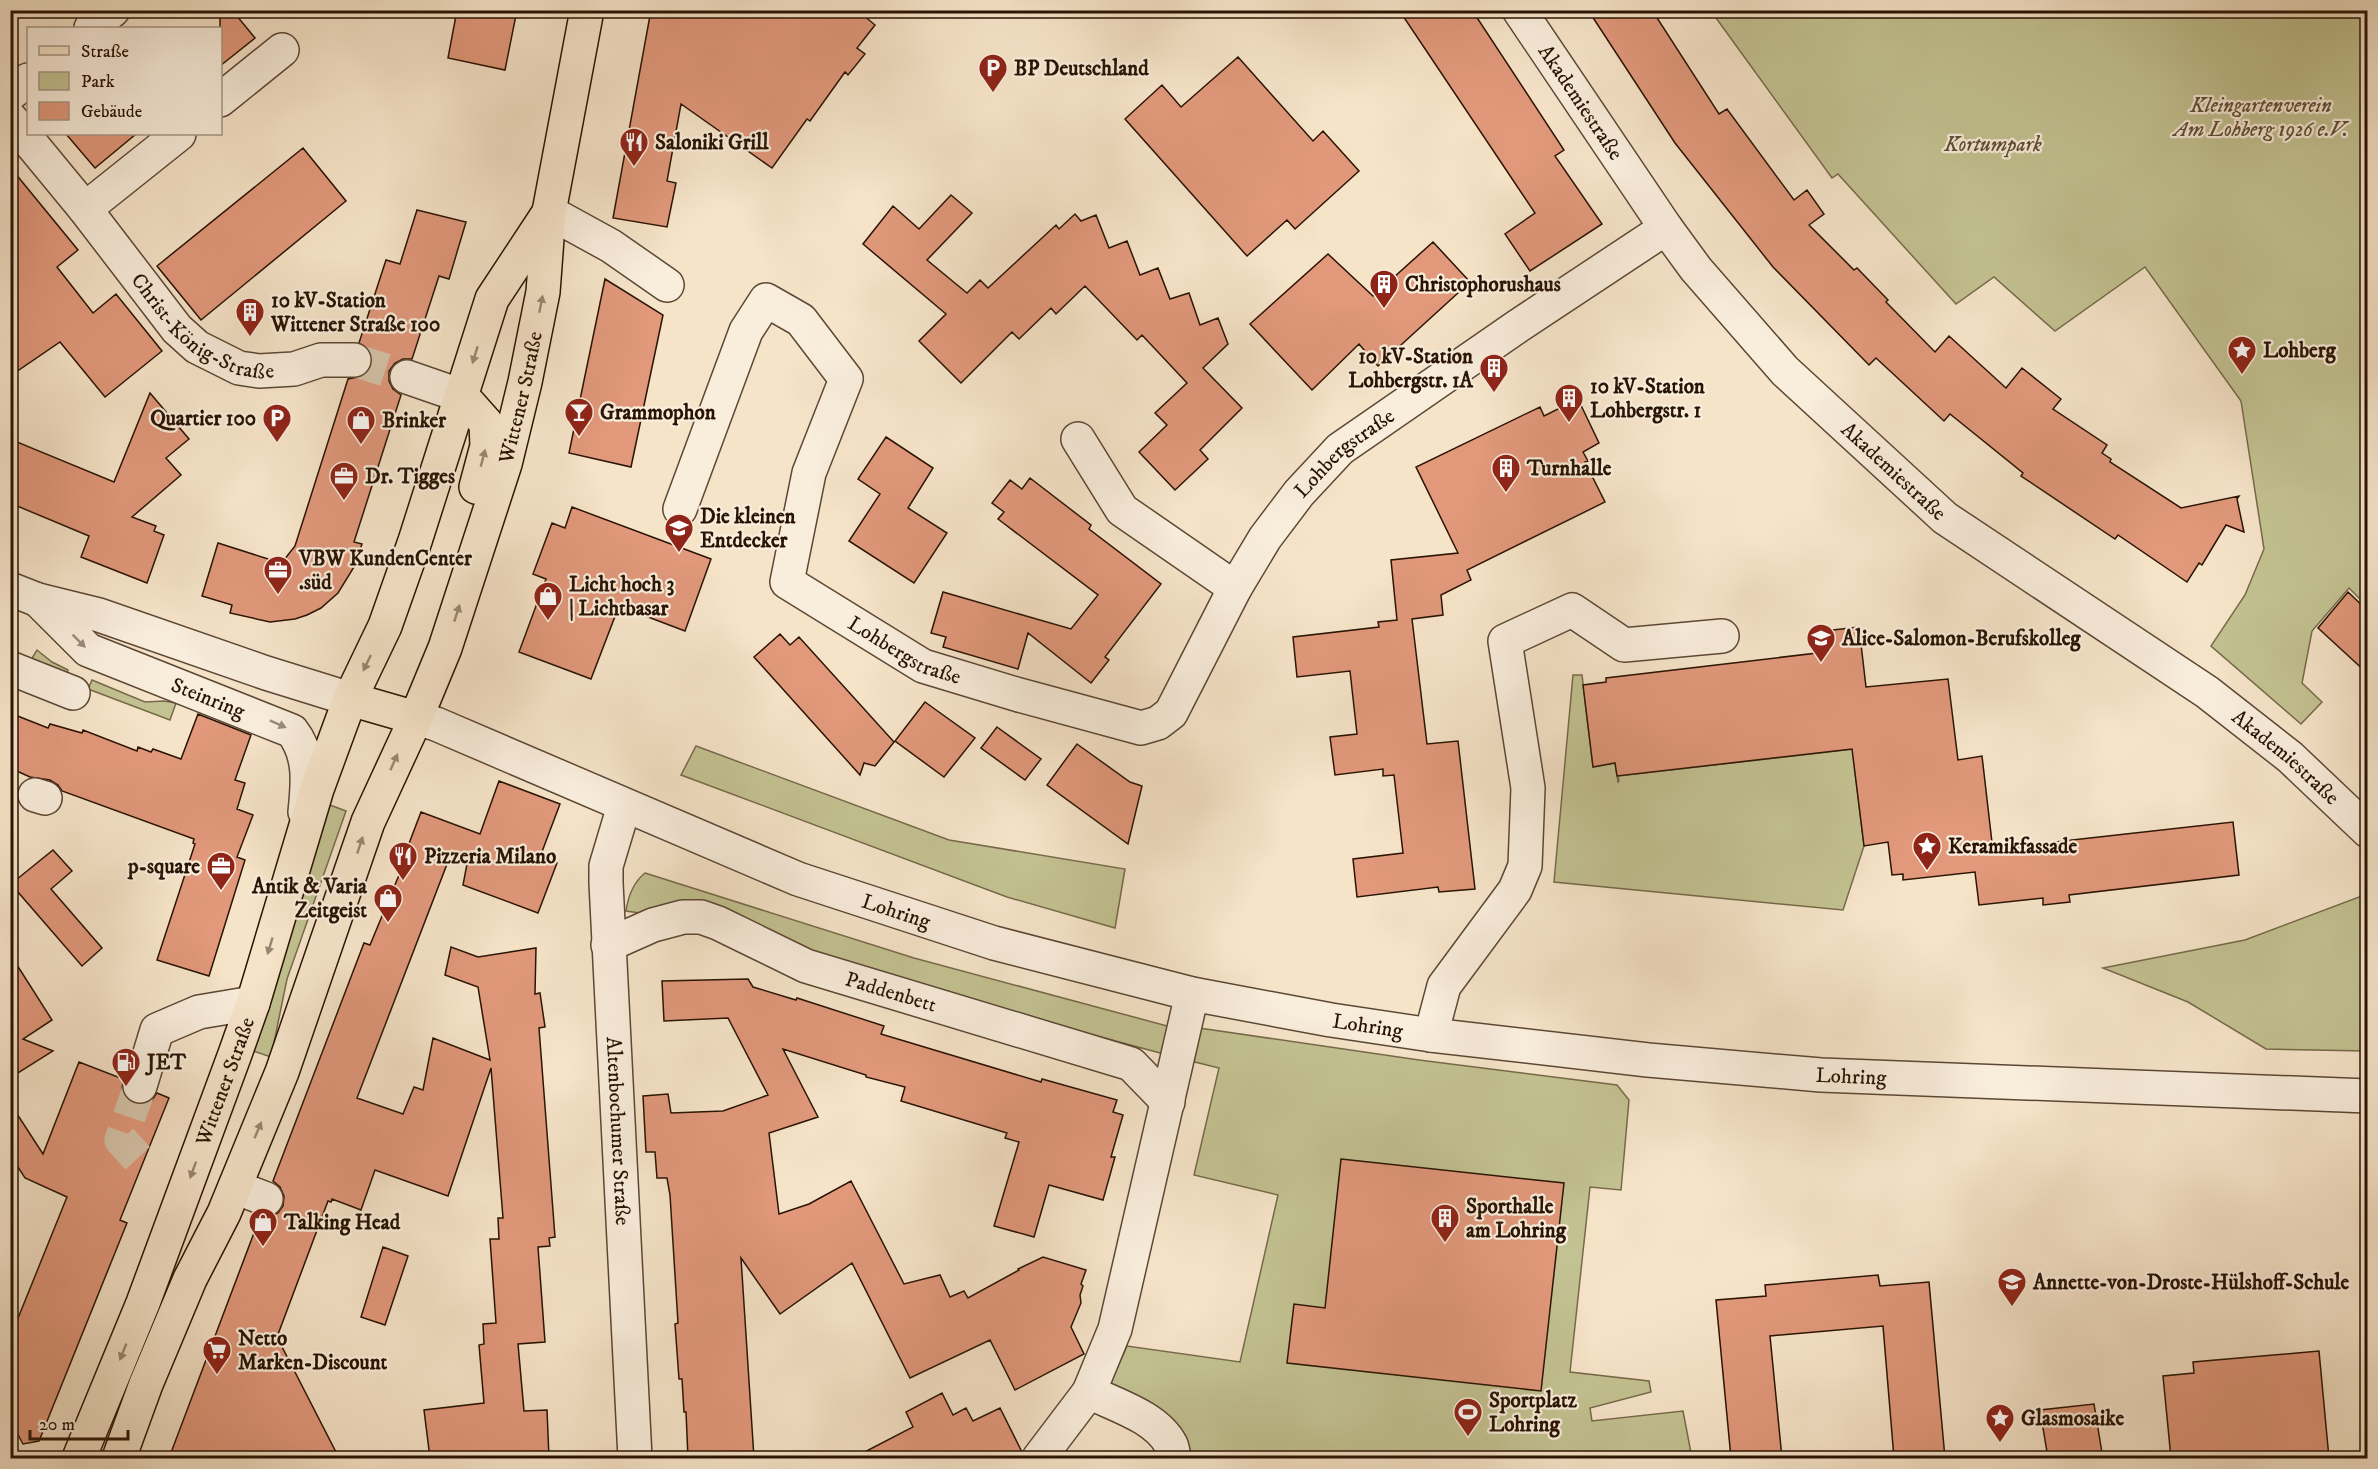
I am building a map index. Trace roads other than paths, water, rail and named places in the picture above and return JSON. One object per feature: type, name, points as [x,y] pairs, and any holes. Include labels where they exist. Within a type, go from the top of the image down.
[{"type":"main road","name":"Wittener Straße","points":[[118,1458],[146,1384],[187,1288],[235,1187],[302,1020],[368,822],[416,718],[445,648],[505,464],[525,382],[543,292],[549,212],[587,10]]},
{"type":"main road","name":"Wittener Straße","points":[[79,1458],[143,1303],[253,1003],[317,789],[350,699],[385,626],[492,300],[549,212]]},
{"type":"main road","name":"Wittener Straße","points":[[462,396],[486,423],[487,446],[465,535],[468,577]]},
{"type":"main road","points":[[350,699],[416,718]]},
{"type":"street","points":[[92,27],[113,10]]},
{"type":"street","name":"Akademiestraße","points":[[1519,10],[1696,269],[1785,371],[1945,518],[2207,692],[2290,758],[2367,831]]},
{"type":"street","points":[[222,98],[282,50]]},
{"type":"street","points":[[10,94],[27,81]]},
{"type":"street","name":"Christ-König-Straße","points":[[10,118],[85,209],[177,328],[211,356],[239,368],[259,371],[294,369],[321,360],[354,360]]},
{"type":"street","points":[[85,209],[178,135]]},
{"type":"street","points":[[549,212],[611,246],[667,285]]},
{"type":"street","name":"Lohbergstraße","points":[[680,508],[746,331],[766,300],[801,320],[846,379],[809,473],[787,582],[923,666],[1018,695],[1141,728],[1158,723],[1171,713],[1235,588],[1265,538],[1299,493],[1340,449],[1518,326],[1666,228]]},
{"type":"street","points":[[407,377],[462,396]]},
{"type":"street","points":[[1078,439],[1122,510],[1235,588]]},
{"type":"street","name":"Steinring","points":[[24,594],[99,615],[228,661],[350,699]]},
{"type":"street","name":"Steinring","points":[[24,594],[88,650],[292,731],[301,742],[306,760],[308,786],[303,837]]},
{"type":"street","points":[[1431,1035],[1444,986],[1515,890],[1525,866],[1528,788],[1505,641],[1572,610],[1624,645],[1722,636]]},
{"type":"street","points":[[10,668],[72,693]]},
{"type":"street","name":"Lohring","points":[[416,718],[798,879],[994,944],[1192,994],[1331,1020],[1431,1035],[1647,1060],[1821,1075],[2367,1095]]},
{"type":"street","name":"Altenbochumer Straße","points":[[624,806],[606,866],[608,945],[635,1458]]},
{"type":"street","name":"Paddenbett","points":[[608,945],[653,925],[684,917],[701,917],[806,966],[1131,1064],[1168,1102]]},
{"type":"street","points":[[1039,1458],[1089,1392],[1115,1329],[1192,994]]},
{"type":"street","points":[[140,1086],[157,1030],[199,1012],[253,1003]]},
{"type":"street","points":[[235,1187],[266,1199]]},
{"type":"street","points":[[1089,1392],[1141,1417],[1157,1428],[1171,1445],[1174,1458]]},
{"type":"tunnel","points":[[354,360],[407,377]]},
{"type":"tunnel","points":[[140,1086],[121,1140],[143,1164]]},
{"type":"place","name":"BP Deutschland","points":[[993,94]]},
{"type":"place","name":"Saloniki Grill","points":[[634,168]]},
{"type":"place","name":"Christophorushaus","points":[[1384,310]]},
{"type":"place","name":"10 kV-Station Wittener Straße 100","points":[[250,338]]},
{"type":"place","name":"Lohberg","points":[[2242,376]]},
{"type":"place","name":"10 kV-Station Lohbergstr. 1A","points":[[1494,394]]},
{"type":"place","name":"10 kV-Station Lohbergstr. 1","points":[[1569,424]]},
{"type":"place","name":"Grammophon","points":[[579,438]]},
{"type":"place","name":"Quartier 100","points":[[277,444]]},
{"type":"place","name":"Brinker","points":[[361,446]]},
{"type":"place","name":"Turnhalle","points":[[1506,494]]},
{"type":"place","name":"Dr. Tigges","points":[[344,502]]},
{"type":"place","name":"Die kleinen Entdecker","points":[[679,554]]},
{"type":"place","name":"VBW KundenCenter .süd","points":[[278,596]]},
{"type":"place","name":"Licht hoch 3 | Lichtbasar","points":[[548,622]]},
{"type":"place","name":"Alice-Salomon-Berufskolleg","points":[[1821,664]]},
{"type":"place","name":"Keramikfassade","points":[[1927,872]]},
{"type":"place","name":"Pizzeria Milano","points":[[403,882]]},
{"type":"place","name":"p-square","points":[[221,892]]},
{"type":"place","name":"Antik & Varia Zeitgeist","points":[[388,924]]},
{"type":"place","name":"JET","points":[[126,1088]]},
{"type":"place","name":"Sporthalle am Lohring","points":[[1445,1244]]},
{"type":"place","name":"Talking Head","points":[[263,1248]]},
{"type":"place","name":"Annette-von-Droste-Hülshoff-Schule","points":[[2012,1308]]},
{"type":"place","name":"Netto Marken-Discount","points":[[217,1376]]},
{"type":"place","name":"Sportplatz Lohring","points":[[1468,1438]]},
{"type":"place","name":"Glasmosaike","points":[[2000,1444]]},
{"type":"park label","name":"Kleingartenverein Am Lohberg 1926 e.V.","points":[[2261,117]]},
{"type":"park label","name":"Kortumpark","points":[[1993,144]]}]
